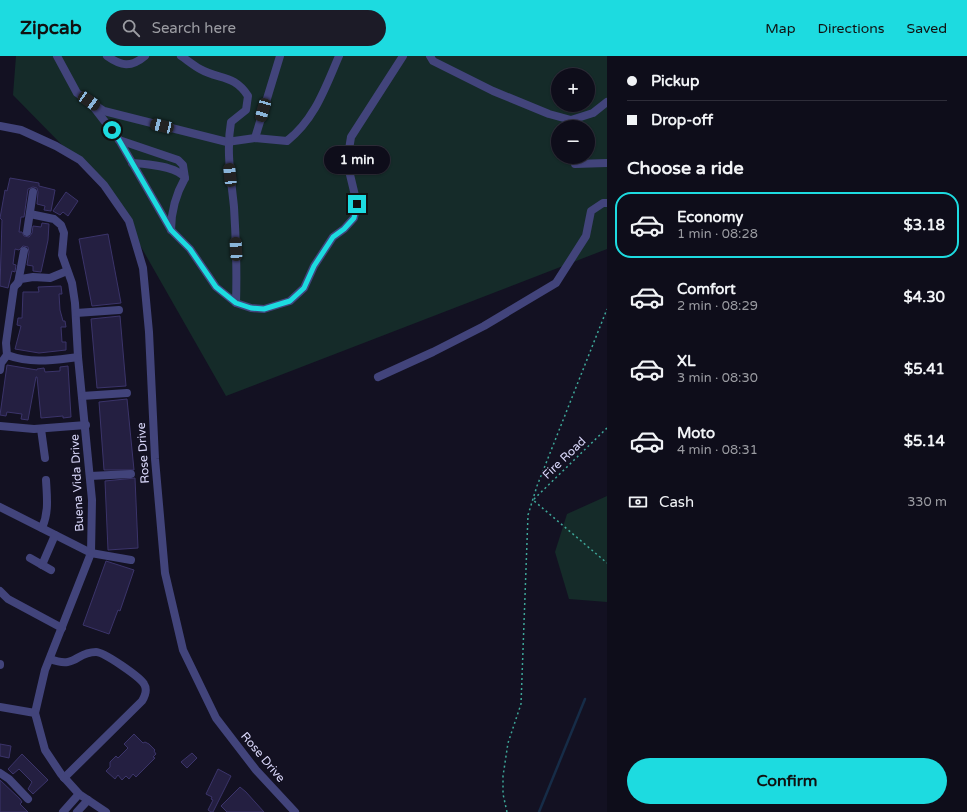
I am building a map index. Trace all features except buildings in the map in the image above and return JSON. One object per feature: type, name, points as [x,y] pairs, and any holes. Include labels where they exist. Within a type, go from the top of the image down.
[{"type":"street","points":[[57,56],[77,93],[104,111],[227,142],[255,138],[287,141],[296,134],[312,115],[339,56]]},
{"type":"street","points":[[107,56],[127,66],[138,62],[145,56]]},
{"type":"street","points":[[181,56],[200,70],[224,77],[242,86],[248,96],[246,110],[231,122],[227,142],[234,208],[237,276],[236,303]]},
{"type":"street","points":[[255,138],[280,56]]},
{"type":"street","points":[[89,101],[119,140],[171,230],[190,249],[216,287],[236,303],[251,308],[264,309],[290,301],[304,288],[314,266],[333,237],[344,229],[354,218],[357,204],[347,162],[351,137],[403,56]]},
{"type":"street","points":[[430,56],[433,61],[493,91],[549,114],[571,120],[593,113],[607,102]]},
{"type":"street","name":"Rose Drive","points":[[0,126],[21,130],[56,146],[80,160],[104,185],[129,221],[143,268],[149,332],[155,459],[165,573],[182,650],[216,718],[256,770],[295,812]]},
{"type":"street","points":[[119,140],[178,160],[183,164],[185,178],[178,192],[171,213],[171,230]]},
{"type":"street","points":[[132,163],[147,164],[169,169],[181,173],[185,178]]},
{"type":"street","points":[[595,164],[607,164]]},
{"type":"street","points":[[27,232],[33,192]]},
{"type":"street","points":[[378,377],[433,352],[484,326],[556,283],[586,236],[591,211],[603,203],[607,203]]},
{"type":"street","name":"Buena Vida Drive","points":[[30,214],[54,219],[61,225],[64,233],[62,255],[72,283],[76,312],[78,357],[86,426],[92,500],[91,553],[50,659],[39,691],[35,713],[45,750],[64,778],[79,794],[106,812]]},
{"type":"street","points":[[18,283],[24,251]]},
{"type":"street","points":[[0,370],[1,363],[7,355],[6,343],[14,287],[21,280],[50,278],[67,271]]},
{"type":"street","points":[[76,312],[119,310]]},
{"type":"street","points":[[7,355],[22,360],[37,362],[78,357]]},
{"type":"street","points":[[82,396],[127,393]]},
{"type":"street","points":[[0,426],[41,429],[86,426]]},
{"type":"street","points":[[41,429],[44,458]]},
{"type":"street","points":[[90,476],[131,474]]},
{"type":"street","points":[[42,528],[46,520],[48,506],[46,480]]},
{"type":"street","points":[[1,510],[42,528],[91,553],[131,560]]},
{"type":"street","points":[[42,565],[55,535]]},
{"type":"street","points":[[30,558],[51,570]]},
{"type":"street","points":[[0,591],[4,600],[62,628]]},
{"type":"street","points":[[50,659],[61,663],[68,663],[90,653],[102,653],[137,677],[144,683],[146,689],[145,696],[142,701],[64,778]]},
{"type":"street","points":[[0,707],[35,713]]},
{"type":"street","points":[[0,773],[9,779],[28,799]]},
{"type":"street","points":[[62,812],[79,794]]},
{"type":"street","points":[[77,812],[88,800]]},
{"type":"path","points":[[507,812],[503,794],[502,776],[508,743],[521,704],[528,515],[607,309]]},
{"type":"path","name":"Fire Road","points":[[533,500],[607,428]]},
{"type":"path","points":[[533,500],[607,563]]},
{"type":"green space","points":[[16,56],[607,56],[607,249],[226,396],[112,196],[13,95]]},
{"type":"green space","points":[[607,496],[607,602],[569,599],[555,552],[567,514]]},
{"type":"waterway","points":[[539,812],[585,699]]},
{"type":"route","points":[[112,130],[171,230],[190,249],[205,268],[216,287],[236,303],[251,308],[264,309],[290,301],[304,288],[314,266],[333,237],[344,229],[354,218],[357,204]]}]
